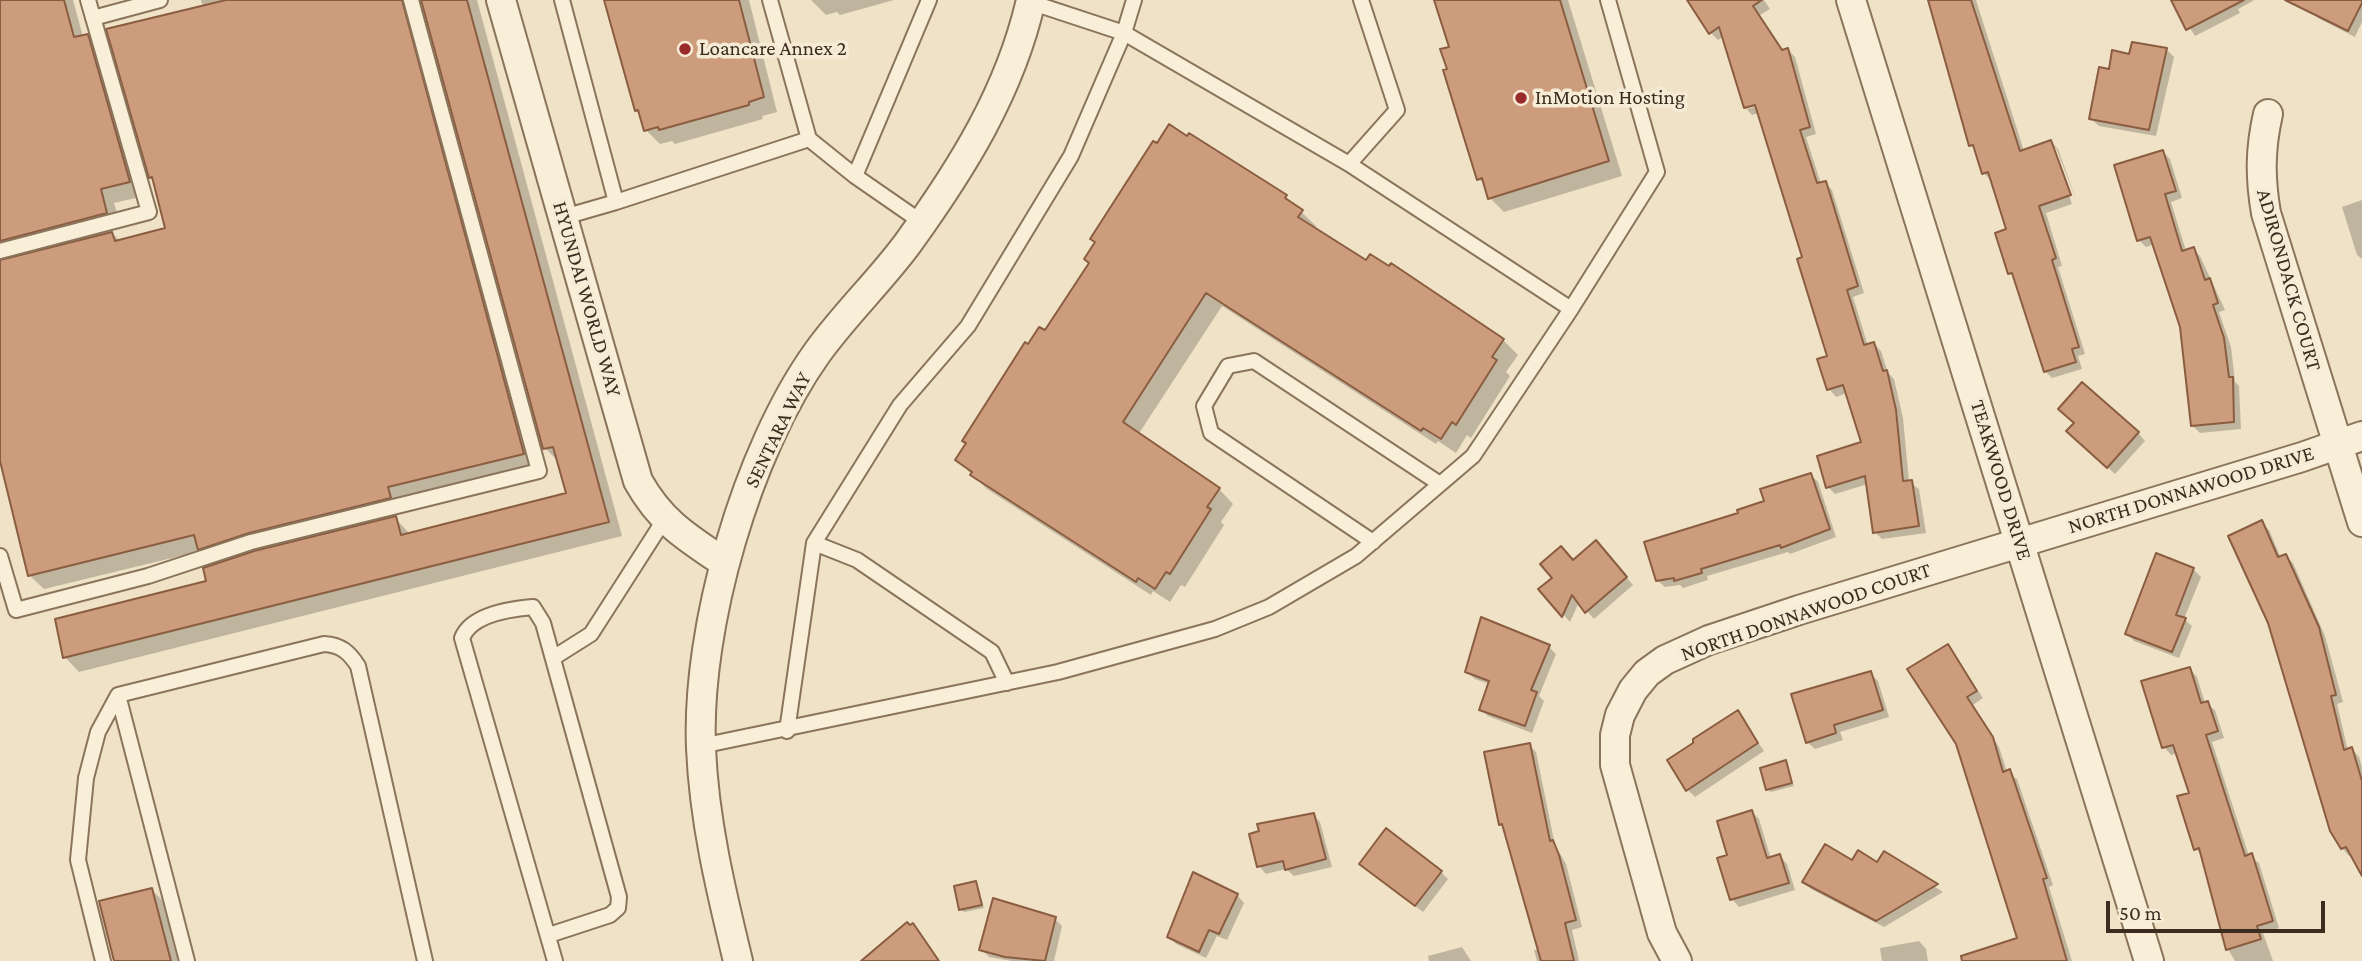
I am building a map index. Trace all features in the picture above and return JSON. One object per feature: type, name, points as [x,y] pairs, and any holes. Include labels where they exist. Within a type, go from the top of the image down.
[{"type":"street","name":"HYUNDAI WORLD WAY","points":[[501,0],[638,481],[652,506],[664,520],[725,563]]},
{"type":"street","name":"TEAKWOOD DRIVE","points":[[1851,0],[2149,961]]},
{"type":"street","name":"SENTARA WAY","points":[[738,961],[715,866],[701,746],[707,666],[725,563],[765,448],[791,394],[817,354],[909,242],[920,222],[948,188],[977,142],[1004,87],[1030,1]]},
{"type":"street","name":"ADIRONDACK COURT","points":[[2268,114],[2262,142],[2260,178],[2266,213],[2350,440],[2362,523]]},
{"type":"street","name":"NORTH DONNAWOOD DRIVE","points":[[2020,543],[2350,440]]},
{"type":"street","name":"NORTH DONNAWOOD COURT","points":[[1677,961],[1662,933],[1615,765],[1615,735],[1620,715],[1633,690],[1647,673],[1665,660],[1709,640],[2020,543]]},
{"type":"lane","points":[[0,251],[149,212],[88,0]]},
{"type":"lane","points":[[93,18],[160,0]]},
{"type":"lane","points":[[0,556],[16,610],[148,576],[251,542],[539,471],[411,0]]},
{"type":"lane","points":[[562,0],[616,202]]},
{"type":"lane","points":[[770,0],[809,139],[920,222]]},
{"type":"lane","points":[[855,176],[929,0]]},
{"type":"lane","points":[[787,730],[814,542],[901,405],[968,326],[1071,156],[1124,33],[1134,0]]},
{"type":"lane","points":[[1349,164],[1397,110],[1361,0]]},
{"type":"lane","points":[[701,746],[1007,683],[1215,629],[1269,607],[1356,556],[1473,456],[1657,172],[1608,0]]},
{"type":"lane","points":[[1030,1],[1124,33],[1349,164],[1570,309]]},
{"type":"lane","points":[[564,217],[809,139]]},
{"type":"lane","points":[[1373,542],[1211,433],[1204,406],[1228,366],[1254,361],[1440,484]]},
{"type":"lane","points":[[553,658],[592,634],[664,520]]},
{"type":"lane","points":[[814,542],[858,560],[992,652],[1007,683]]},
{"type":"lane","points":[[549,935],[610,915],[618,908],[619,897],[553,658],[539,613],[533,607],[474,621],[466,628],[462,638],[555,961]]},
{"type":"lane","points":[[103,961],[78,860],[86,778],[98,732],[118,695],[324,644],[335,645],[349,652],[358,666],[425,961]]},
{"type":"lane","points":[[118,695],[187,961]]},
{"type":"building","points":[[0,0],[64,0],[74,37],[88,34],[130,182],[101,189],[107,213],[0,241]]},
{"type":"building","points":[[226,0],[402,0],[524,454],[388,487],[391,498],[249,533],[198,550],[194,535],[28,576],[0,461],[0,260],[112,232],[115,241],[165,228],[106,29]]},
{"type":"building","points":[[421,0],[467,0],[609,522],[63,658],[55,619],[206,581],[203,568],[254,551],[396,516],[401,535],[566,493],[553,447],[543,449]]},
{"type":"building","name":"Loancare Annex 2","points":[[604,0],[739,0],[764,97],[749,102],[749,105],[659,130],[658,127],[644,131],[638,110],[635,111]]},
{"type":"building","name":"InMotion Hosting","points":[[1434,0],[1560,0],[1609,161],[1488,199],[1482,178],[1477,180],[1443,70],[1447,69],[1440,49],[1449,47]]},
{"type":"building","points":[[1687,0],[1762,0],[1753,6],[1782,50],[1788,48],[1810,127],[1800,130],[1817,183],[1826,181],[1858,286],[1847,290],[1864,345],[1874,342],[1883,371],[1887,370],[1896,410],[1903,481],[1912,480],[1919,526],[1873,533],[1865,476],[1826,488],[1817,456],[1861,442],[1843,385],[1827,390],[1817,359],[1827,356],[1797,259],[1802,257],[1755,105],[1744,108],[1719,27],[1709,34]]},
{"type":"building","points":[[1928,0],[1971,0],[2020,151],[2051,140],[2071,195],[2039,206],[2056,258],[2052,260],[2079,347],[2072,349],[2076,362],[2044,372],[2012,273],[2008,274],[1995,233],[2006,229],[1988,172],[1982,174],[1973,145],[1969,146]]},
{"type":"building","points":[[2171,0],[2244,0],[2186,30]]},
{"type":"building","points":[[2285,0],[2362,0],[2362,3],[2348,31]]},
{"type":"building","points":[[2132,42],[2167,48],[2149,130],[2089,119],[2099,67],[2109,69],[2112,50],[2129,54]]},
{"type":"building","points":[[1169,124],[1187,136],[1189,133],[1287,195],[1285,198],[1303,210],[1298,217],[1366,260],[1370,254],[1389,266],[1391,263],[1504,339],[1492,357],[1497,360],[1456,425],[1452,422],[1441,439],[1423,428],[1421,431],[1206,293],[1123,422],[1220,488],[1207,507],[1211,509],[1170,574],[1166,572],[1155,589],[1138,578],[1136,582],[970,475],[972,472],[955,460],[966,443],[962,441],[1025,342],[1028,344],[1039,327],[1045,330],[1089,263],[1084,259],[1095,242],[1090,239],[1153,141],[1157,143]]},
{"type":"building","points":[[2163,150],[2176,191],[2165,194],[2182,251],[2194,247],[2205,280],[2210,278],[2218,303],[2213,305],[2224,338],[2229,377],[2233,377],[2234,422],[2191,426],[2180,327],[2150,237],[2137,241],[2114,165]]},
{"type":"building","points":[[2082,382],[2139,432],[2107,468],[2066,431],[2074,423],[2058,409]]},
{"type":"building","points":[[1811,473],[1830,529],[1781,548],[1780,545],[1701,569],[1702,573],[1674,581],[1674,578],[1656,581],[1644,542],[1738,513],[1737,510],[1764,501],[1760,489]]},
{"type":"building","points":[[2262,520],[2278,557],[2286,554],[2319,627],[2336,695],[2331,696],[2344,750],[2352,747],[2362,781],[2362,876],[2346,847],[2341,849],[2330,831],[2268,623],[2228,536]]},
{"type":"building","points":[[1596,540],[1627,577],[1585,613],[1572,595],[1562,617],[1538,589],[1552,578],[1540,564],[1561,546],[1573,560]]},
{"type":"building","points":[[2156,553],[2194,568],[2176,615],[2186,618],[2172,652],[2125,634]]},
{"type":"building","points":[[1481,617],[1550,645],[1531,690],[1537,692],[1525,726],[1479,710],[1489,681],[1465,672]]},
{"type":"building","points":[[1948,644],[1977,691],[1967,697],[1993,737],[2003,772],[2010,769],[2047,878],[2043,879],[2067,961],[1962,961],[1961,956],[2017,938],[1956,744],[1907,669]]},
{"type":"building","points":[[2190,667],[2201,703],[2208,701],[2218,731],[2206,735],[2245,856],[2252,853],[2273,921],[2257,926],[2261,939],[2226,950],[2199,848],[2194,850],[2177,796],[2189,793],[2173,745],[2162,748],[2141,681]]},
{"type":"building","points":[[1871,671],[1883,710],[1834,725],[1836,733],[1806,743],[1791,694]]},
{"type":"building","points":[[1738,710],[1758,743],[1686,791],[1667,760],[1693,743],[1693,739]]},
{"type":"building","points":[[1530,743],[1550,841],[1553,840],[1559,855],[1576,920],[1565,923],[1574,961],[1541,961],[1502,824],[1499,825],[1484,752]]},
{"type":"building","points":[[1786,760],[1792,783],[1766,790],[1760,768]]},
{"type":"building","points":[[1752,810],[1767,858],[1780,854],[1789,883],[1730,900],[1717,858],[1727,855],[1717,821]]},
{"type":"building","points":[[1314,813],[1326,859],[1285,870],[1283,861],[1257,867],[1249,834],[1259,831],[1257,824]]},
{"type":"building","points":[[1386,828],[1442,871],[1415,906],[1359,864]]},
{"type":"building","points":[[1825,844],[1852,860],[1858,850],[1877,862],[1884,851],[1938,884],[1876,921],[1802,882]]},
{"type":"building","points":[[1193,872],[1238,894],[1219,934],[1209,930],[1199,952],[1167,937]]},
{"type":"building","points":[[976,881],[982,905],[959,910],[954,886]]},
{"type":"building","points":[[152,888],[171,961],[114,961],[99,901]]},
{"type":"building","points":[[993,898],[1056,917],[1045,961],[1005,957],[979,950]]},
{"type":"building","points":[[907,922],[910,925],[913,923],[939,961],[861,961]]},
{"type":"place","name":"Loancare Annex 2","points":[[685,49]]},
{"type":"place","name":"InMotion Hosting","points":[[1521,98]]}]
